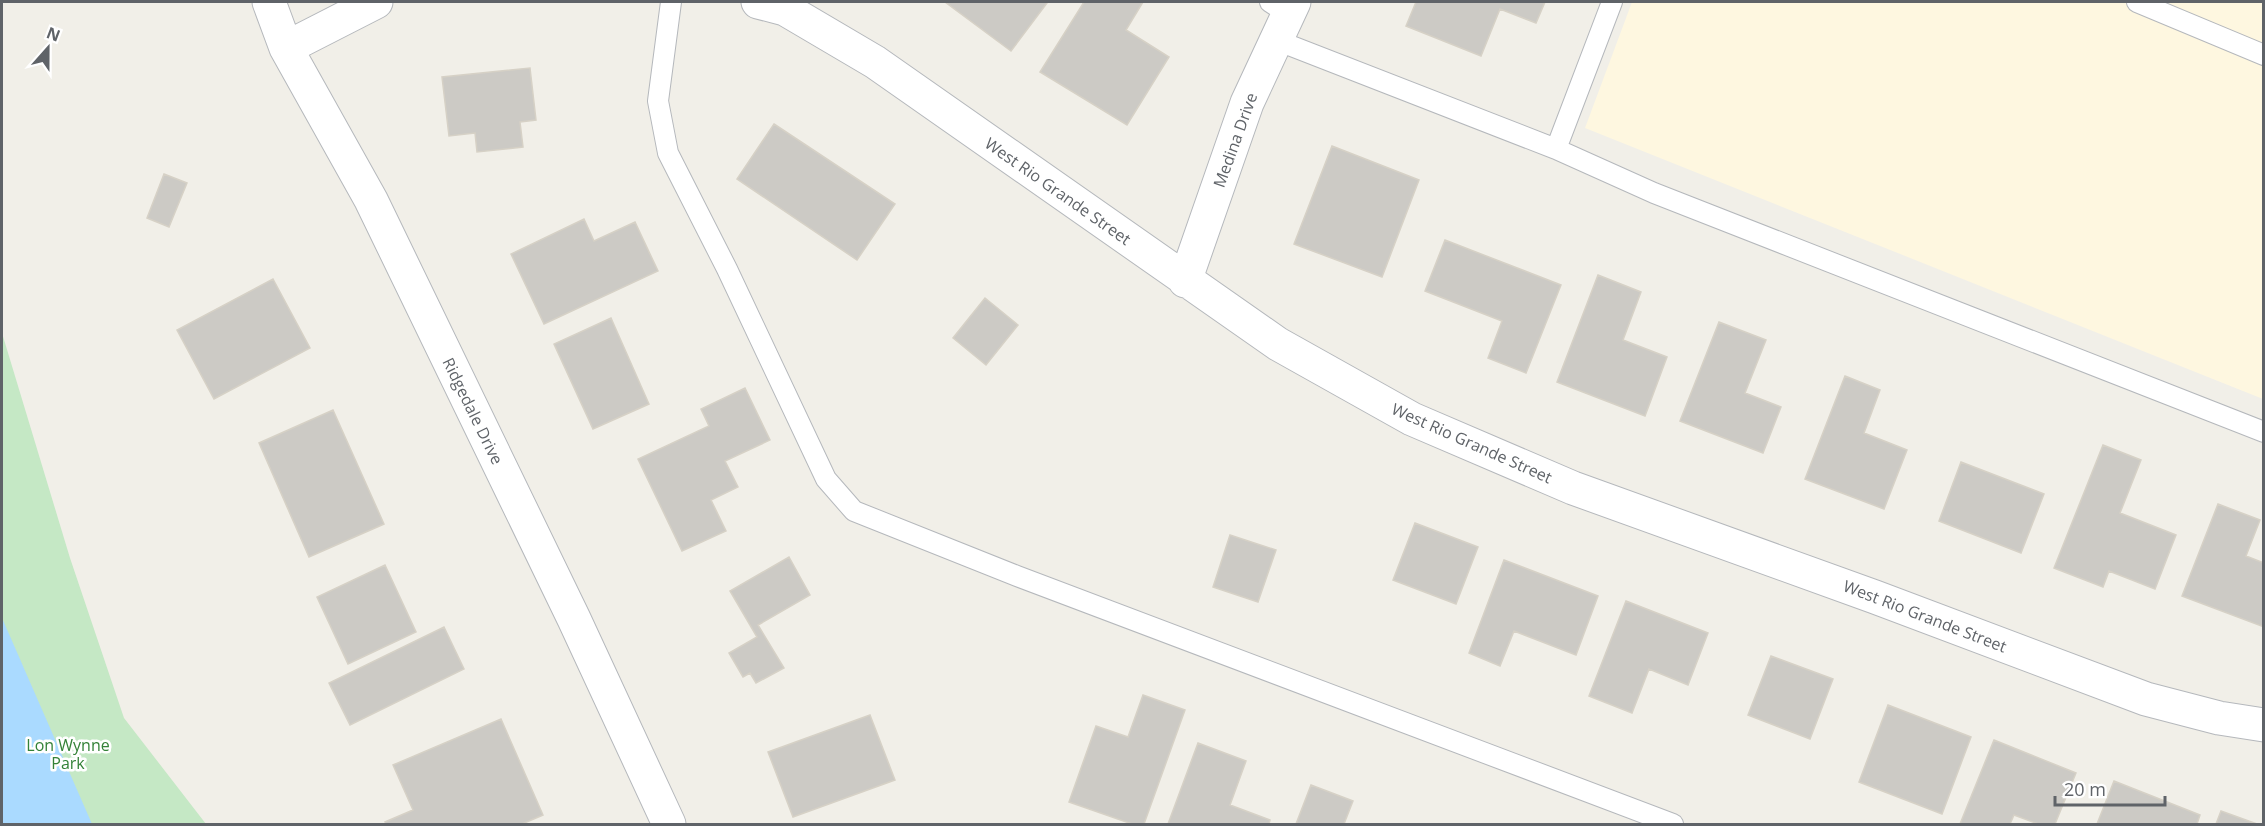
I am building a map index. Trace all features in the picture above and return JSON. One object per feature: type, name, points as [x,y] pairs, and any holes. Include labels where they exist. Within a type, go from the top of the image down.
[{"type":"street","name":"Ridgedale Drive","points":[[269,2],[286,48],[371,200],[569,608],[669,825]]},
{"type":"street","points":[[286,48],[376,2]]},
{"type":"street","name":"West Rio Grande Street","points":[[758,2],[785,9],[875,62],[1278,345],[1412,419],[1573,488],[1875,597],[2146,699],[2219,718],[2264,725]]},
{"type":"street","name":"Medina Drive","points":[[1185,281],[1247,103],[1282,14]]},
{"type":"lane","points":[[671,2],[658,101],[668,153],[727,269],[826,479],[854,511],[1038,584],[1673,825]]},
{"type":"lane","points":[[1556,149],[1612,2]]},
{"type":"lane","points":[[2137,2],[2264,55]]},
{"type":"lane","points":[[1282,14],[1556,149],[1654,193],[2264,432]]},
{"type":"shaded area","points":[[1632,2],[2263,2],[2263,399],[1585,128]]},
{"type":"green space","name":"Lon Wynne Park","points":[[2,333],[70,558],[124,718],[206,824],[2,824]]},
{"type":"water","points":[[2,618],[92,824],[2,824]]},
{"type":"building","points":[[945,2],[1045,2],[1047,3],[1011,51]]},
{"type":"building","points":[[1084,2],[1143,2],[1126,30],[1169,57],[1127,125],[1040,72]]},
{"type":"building","points":[[1416,2],[1545,2],[1536,23],[1500,9],[1481,56],[1406,26]]},
{"type":"building","points":[[530,68],[536,120],[520,122],[523,147],[477,152],[475,133],[449,136],[442,77]]},
{"type":"building","points":[[774,124],[895,204],[857,260],[737,179]]},
{"type":"building","points":[[1332,146],[1419,180],[1382,277],[1294,244]]},
{"type":"building","points":[[164,174],[187,183],[169,227],[147,218]]},
{"type":"building","points":[[584,219],[594,241],[635,222],[658,271],[544,324],[511,254]]},
{"type":"building","points":[[1445,240],[1561,285],[1526,373],[1488,358],[1502,321],[1425,291]]},
{"type":"building","points":[[1598,275],[1641,292],[1623,340],[1667,357],[1645,416],[1557,382]]},
{"type":"building","points":[[273,279],[310,348],[214,399],[177,330]]},
{"type":"building","points":[[985,298],[1018,325],[986,365],[953,338]]},
{"type":"building","points":[[611,318],[649,404],[593,429],[554,344]]},
{"type":"building","points":[[1719,322],[1766,340],[1745,393],[1781,407],[1763,453],[1680,421]]},
{"type":"building","points":[[1845,376],[1880,390],[1864,433],[1907,450],[1884,509],[1805,479]]},
{"type":"building","points":[[745,388],[770,440],[725,461],[738,487],[711,500],[726,531],[682,551],[638,459],[709,426],[701,409]]},
{"type":"building","points":[[333,410],[384,524],[309,557],[259,443]]},
{"type":"building","points":[[2103,445],[2141,460],[2120,513],[2176,535],[2155,589],[2109,571],[2103,587],[2054,568]]},
{"type":"building","points":[[1961,462],[2044,494],[2021,553],[1939,521]]},
{"type":"building","points":[[2218,504],[2260,520],[2246,556],[2264,563],[2264,627],[2182,596]]},
{"type":"building","points":[[1415,523],[1478,547],[1456,604],[1393,580]]},
{"type":"building","points":[[1230,535],[1276,550],[1258,602],[1213,587]]},
{"type":"building","points":[[789,557],[810,595],[758,625],[784,668],[756,683],[750,673],[743,677],[729,653],[757,637],[730,591]]},
{"type":"building","points":[[1504,560],[1598,596],[1576,655],[1514,631],[1500,666],[1469,653]]},
{"type":"building","points":[[385,565],[416,632],[348,664],[317,597]]},
{"type":"building","points":[[1626,601],[1708,633],[1688,685],[1649,669],[1632,713],[1589,696]]},
{"type":"building","points":[[444,627],[464,669],[350,725],[329,683]]},
{"type":"building","points":[[1771,656],[1833,679],[1810,739],[1748,715]]},
{"type":"building","points":[[1143,695],[1185,710],[1144,824],[1132,824],[1069,802],[1096,726],[1128,737]]},
{"type":"building","points":[[1888,705],[1971,737],[1942,814],[1859,782]]},
{"type":"building","points":[[870,715],[895,780],[793,817],[768,752]]},
{"type":"building","points":[[501,719],[543,815],[522,824],[386,824],[385,822],[413,810],[393,765]]},
{"type":"building","points":[[1994,740],[2076,773],[2055,824],[2038,824],[2014,815],[2010,824],[1960,824]]},
{"type":"building","points":[[1198,743],[1246,761],[1230,805],[1270,820],[1269,824],[1168,824]]},
{"type":"building","points":[[2114,781],[2200,815],[2197,824],[2097,824]]},
{"type":"building","points":[[1311,785],[1353,801],[1344,824],[1296,824]]},
{"type":"building","points":[[2221,811],[2257,824],[2216,824]]}]
